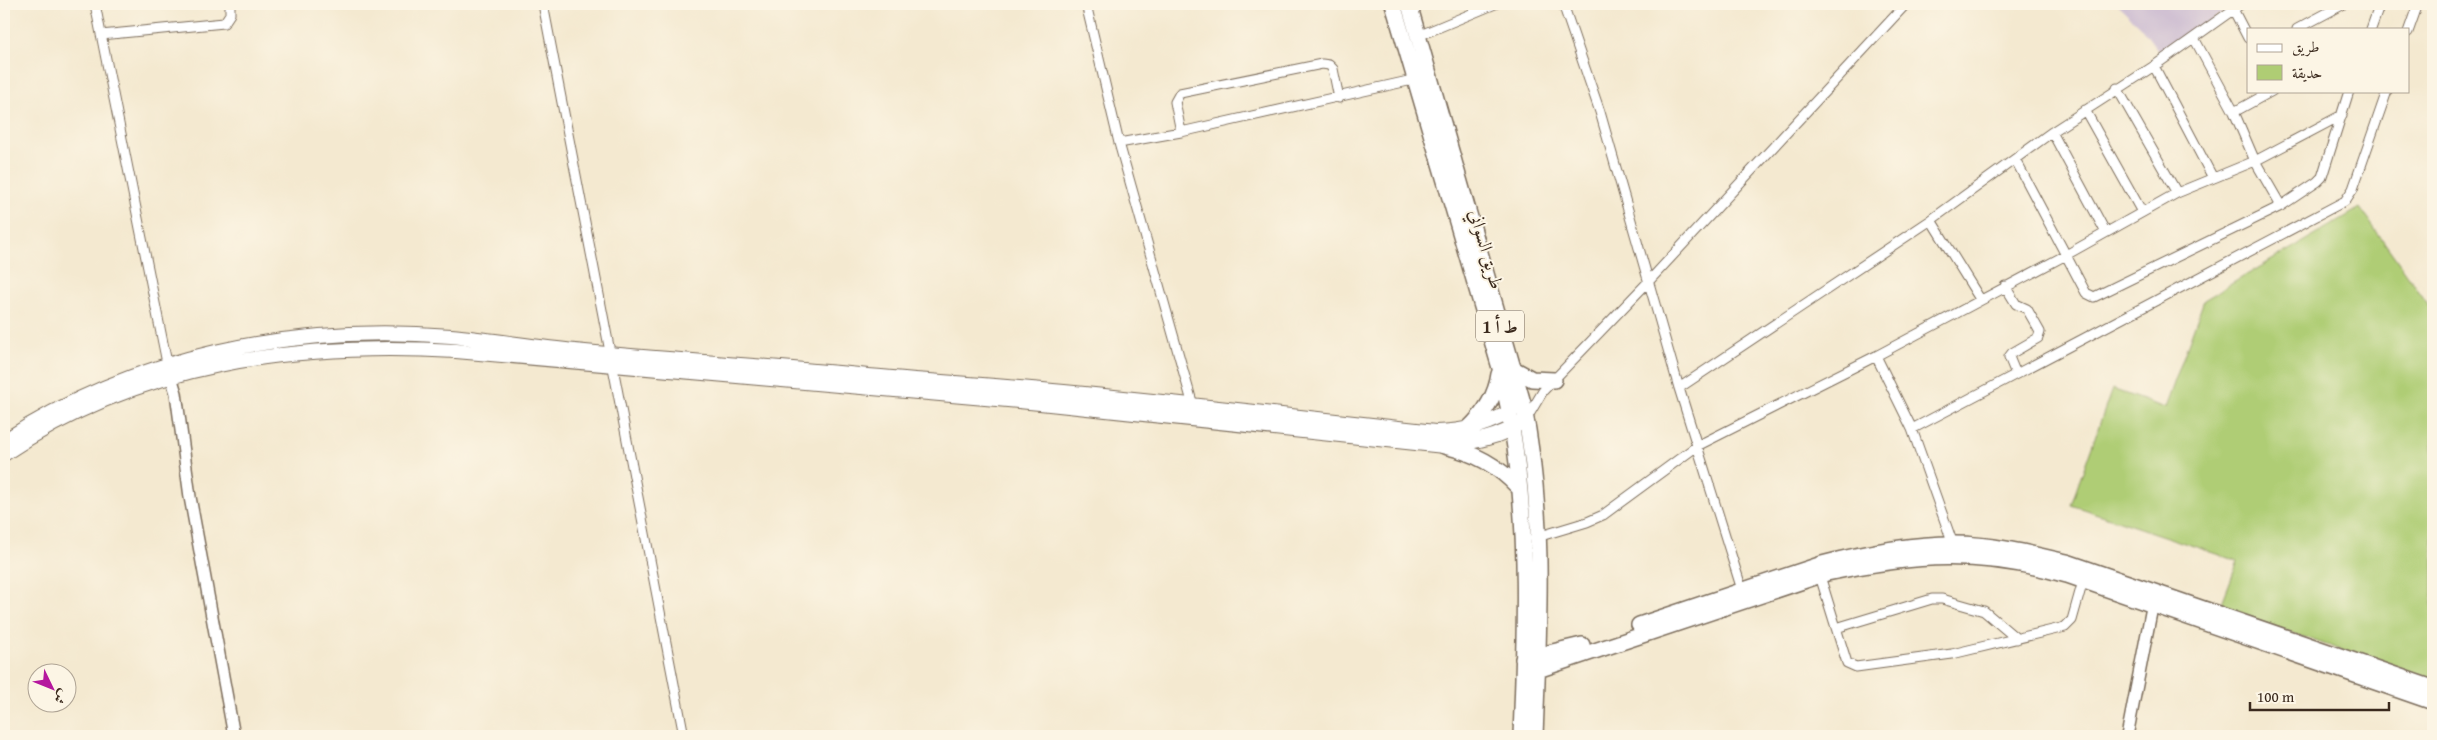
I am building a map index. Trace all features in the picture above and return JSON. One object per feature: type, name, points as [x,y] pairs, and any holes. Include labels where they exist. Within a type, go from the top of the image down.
[{"type":"highway","name":"طريق السواني","points":[[1393,4],[1506,368],[1525,411],[1534,458],[1540,536],[1530,665]]},
{"type":"highway","name":"طريق السواني","points":[[1409,4],[1506,368],[1523,540],[1530,665]]},
{"type":"highway","points":[[1468,429],[1483,414],[1506,368],[1549,386]]},
{"type":"highway","points":[[1444,446],[1478,456],[1500,470],[1518,488]]},
{"type":"highway","points":[[1530,665],[1579,655],[1848,557],[1889,550],[2014,550],[2070,563],[2154,599],[2433,702]]},
{"type":"highway","points":[[1744,595],[1875,563],[1955,550],[2039,567],[2154,599],[2433,688]]},
{"type":"highway","points":[[1521,736],[1530,665]]},
{"type":"highway","points":[[1530,665],[1535,736]]},
{"type":"main road","points":[[4,454],[84,409],[207,352],[313,337],[365,334],[450,336],[612,360],[1444,446],[1479,441],[1512,428],[1525,411]]},
{"type":"main road","points":[[612,360],[1060,392],[1435,432],[1468,429],[1509,413],[1525,411]]},
{"type":"main road","points":[[4,441],[82,397],[169,370]]},
{"type":"street","points":[[94,4],[169,370],[176,394],[190,497],[234,736]]},
{"type":"street","points":[[101,35],[224,23],[230,14],[230,4]]},
{"type":"street","points":[[543,4],[684,736]]},
{"type":"street","points":[[1086,4],[1119,143],[1198,420]]},
{"type":"street","points":[[1418,36],[1495,4]]},
{"type":"street","points":[[1563,4],[1600,112],[1679,388],[1744,595]]},
{"type":"street","points":[[1525,411],[1649,281],[1906,4]]},
{"type":"street","points":[[2299,28],[2344,4]]},
{"type":"street","points":[[2370,28],[2380,4]]},
{"type":"street","points":[[2409,28],[2418,4]]},
{"type":"street","points":[[1679,388],[1931,220],[2052,132],[2117,88],[2154,66],[2237,7],[2247,35]]},
{"type":"street","points":[[2194,38],[2234,112],[2255,161],[2281,206]]},
{"type":"street","points":[[1181,132],[1175,102],[1180,92],[1322,64],[1329,65],[1332,70],[1339,98]]},
{"type":"street","points":[[2154,66],[2213,178]]},
{"type":"street","points":[[1119,143],[1181,132],[1417,80]]},
{"type":"street","points":[[2117,88],[2177,193]]},
{"type":"street","points":[[2234,112],[2270,92]]},
{"type":"street","points":[[2015,159],[2086,293],[2094,297],[2281,206],[2320,180],[2349,92]]},
{"type":"street","points":[[1912,429],[2345,201],[2353,189],[2387,92]]},
{"type":"street","points":[[2085,110],[2142,212]]},
{"type":"street","points":[[1523,540],[1587,522],[1603,515],[1697,446],[1876,356],[1980,299],[2066,255],[2105,231],[2177,193],[2255,161],[2342,114]]},
{"type":"street","points":[[2052,132],[2105,231]]},
{"type":"street","points":[[1931,220],[1980,299]]},
{"type":"street","points":[[2005,286],[2016,304],[2027,309],[2040,332],[2038,338],[2012,353],[2009,357],[2016,374]]},
{"type":"street","points":[[1876,356],[1912,429],[1955,550]]},
{"type":"street","points":[[1525,411],[1549,386]]},
{"type":"street","points":[[1820,576],[1847,663],[1856,667],[1952,654],[2070,625],[2084,581]]},
{"type":"street","points":[[1836,628],[1932,599],[1942,599],[1984,611],[1997,620],[2017,639]]},
{"type":"street","points":[[2127,736],[2154,599]]},
{"type":"shaded area","points":[[2117,4],[2234,4],[2162,56],[2140,26]]},
{"type":"green space","points":[[2360,208],[2433,311],[2433,682],[2220,608],[2238,561],[2071,505],[2112,389],[2165,408],[2204,300]]}]
